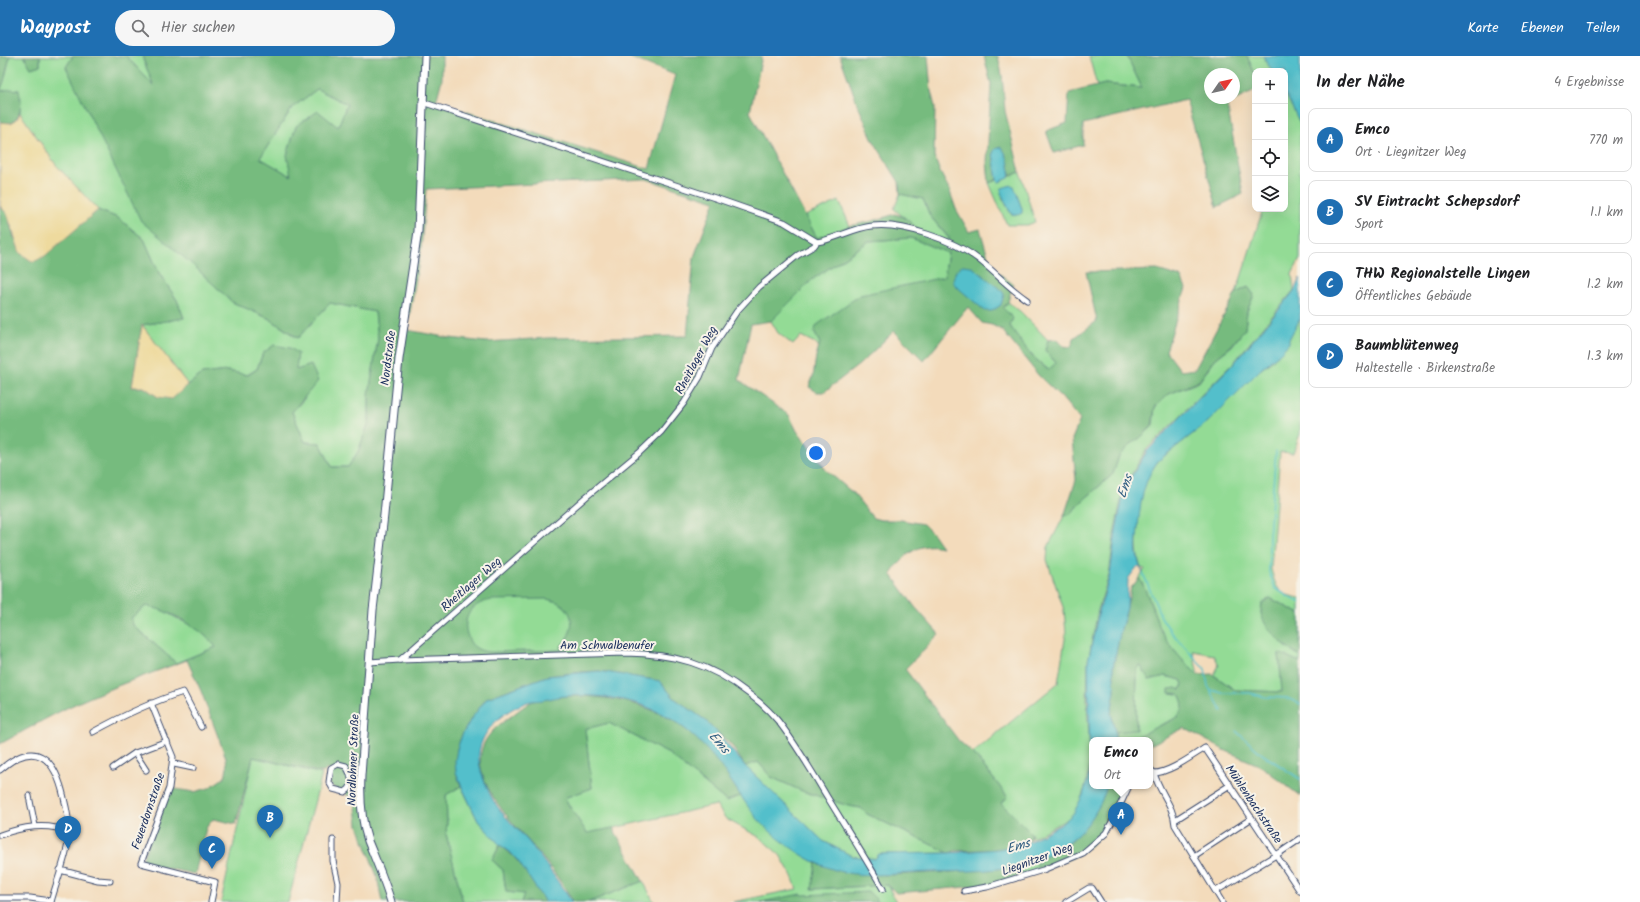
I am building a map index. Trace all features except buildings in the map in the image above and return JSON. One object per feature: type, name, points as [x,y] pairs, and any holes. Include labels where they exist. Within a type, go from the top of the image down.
[{"type":"street","name":"Nordstraße","points":[[368,686],[373,610],[399,359],[418,231],[425,56]]},
{"type":"street","points":[[422,102],[770,217],[794,228],[817,242]]},
{"type":"street","name":"Rheitlager Weg","points":[[400,660],[581,501],[639,453],[661,432],[684,403],[700,377],[712,348],[737,311],[759,287],[798,255],[814,246],[817,242],[871,226],[894,226],[915,231],[966,251],[978,259],[1027,300]]},
{"type":"street","name":"Am Schwalbenufer","points":[[369,662],[630,653],[657,655],[690,661],[717,672],[730,680],[768,710],[777,720],[826,794],[883,889]]},
{"type":"street","name":"Nordlohner Straße","points":[[368,686],[360,786],[362,814],[367,834],[387,887],[391,902]]},
{"type":"street","points":[[93,732],[119,717],[151,702],[183,692],[201,727]]},
{"type":"street","name":"Feuerdornstraße","points":[[151,702],[173,757],[174,764],[169,788],[141,863],[215,882],[211,902]]},
{"type":"street","points":[[113,768],[136,753],[167,741]]},
{"type":"street","name":"Mühlenbachstraße","points":[[1153,771],[1159,773],[1167,770],[1205,748],[1300,891]]},
{"type":"street","points":[[136,753],[146,770]]},
{"type":"street","points":[[0,770],[14,758],[22,755],[36,755],[44,758],[51,765],[61,785],[66,805],[69,832],[69,839],[51,901],[30,898],[0,898]]},
{"type":"street","name":"Feuerdornstraße","points":[[174,764],[193,768]]},
{"type":"street","points":[[338,764],[346,766],[352,783],[345,792],[333,789],[328,782],[331,768],[338,764]]},
{"type":"street","points":[[1153,773],[1174,813],[1175,825],[1222,902]]},
{"type":"street","points":[[352,783],[360,786]]},
{"type":"street","points":[[1175,820],[1230,785]]},
{"type":"street","name":"Liegnitzer Weg","points":[[964,890],[988,887],[1043,870],[1082,853],[1106,832],[1128,789]]},
{"type":"street","points":[[29,796],[35,826]]},
{"type":"street","points":[[1194,856],[1252,818]]},
{"type":"street","points":[[0,835],[35,826],[51,826],[69,832]]},
{"type":"street","points":[[1216,891],[1300,839]]},
{"type":"street","points":[[333,840],[333,861],[338,883],[337,902]]},
{"type":"street","points":[[60,870],[98,880],[110,881]]},
{"type":"street","points":[[1066,902],[1089,888],[1092,888],[1101,902]]},
{"type":"green space","points":[[0,56],[10,56],[0,91]]},
{"type":"green space","points":[[10,56],[24,56],[31,68],[40,65],[40,56],[73,56],[66,67],[194,266],[232,302],[270,319],[297,338],[330,303],[375,312],[378,338],[369,395],[369,422],[358,452],[348,467],[332,467],[320,443],[305,442],[292,412],[305,398],[296,371],[263,353],[257,369],[247,375],[227,371],[202,374],[188,385],[142,325],[184,318],[177,300],[159,273],[144,239],[118,218],[98,210],[56,165],[20,113],[21,102],[0,91]]},
{"type":"green space","points":[[24,56],[40,56],[40,65],[31,68]]},
{"type":"green space","points":[[73,56],[126,56],[154,86],[143,59],[144,56],[442,56],[442,79],[436,102],[649,169],[675,75],[631,58],[630,56],[762,56],[750,112],[817,238],[850,226],[895,214],[904,217],[926,236],[942,243],[950,239],[930,216],[923,199],[900,194],[899,182],[873,140],[857,103],[840,56],[928,56],[931,91],[935,107],[934,156],[940,172],[949,189],[956,209],[969,232],[980,229],[991,267],[1013,284],[1008,302],[1003,308],[1013,318],[1010,326],[1031,355],[1048,370],[1056,363],[1045,350],[1048,340],[1057,339],[1063,346],[1071,347],[1074,338],[1097,321],[1086,272],[1157,270],[1181,277],[1186,288],[1166,351],[1181,371],[1195,369],[1236,293],[1248,287],[1254,295],[1247,311],[1245,329],[1231,346],[1215,359],[1199,381],[1169,394],[1155,407],[1152,426],[1119,456],[1113,474],[1078,505],[1071,514],[1064,516],[1076,480],[1072,439],[1080,420],[1062,398],[1039,376],[1002,330],[992,325],[982,323],[968,307],[924,361],[894,331],[860,364],[824,392],[817,392],[809,387],[813,377],[816,356],[820,343],[814,332],[817,325],[860,295],[944,277],[948,253],[911,238],[869,241],[813,279],[771,321],[751,324],[739,380],[789,415],[797,431],[826,470],[854,494],[873,518],[881,520],[901,520],[923,524],[933,534],[942,547],[926,546],[918,548],[906,556],[891,574],[915,607],[939,634],[905,669],[959,741],[973,753],[1008,797],[1001,803],[1031,833],[1031,838],[1023,843],[1004,848],[954,851],[949,853],[867,814],[861,808],[849,806],[802,791],[771,777],[758,762],[745,766],[732,746],[705,720],[674,698],[660,681],[599,671],[547,676],[487,698],[471,719],[462,735],[457,749],[456,772],[461,786],[446,795],[446,834],[463,902],[382,902],[377,876],[358,825],[355,799],[331,786],[330,770],[327,769],[324,772],[317,772],[253,757],[236,824],[213,819],[206,828],[195,874],[141,863],[169,788],[194,792],[209,788],[225,777],[227,768],[226,758],[201,691],[187,660],[84,700],[0,744],[0,206],[7,214],[14,238],[74,230],[98,210],[118,218],[144,239],[159,273],[177,300],[184,318],[142,325],[132,387],[144,387],[158,397],[188,385],[202,374],[227,371],[248,375],[257,369],[263,353],[274,345],[290,348],[298,353],[296,370],[311,365],[318,381],[292,412],[305,442],[320,443],[332,467],[348,467],[358,452],[369,422],[369,395],[378,338],[375,312],[330,303],[298,338],[270,319],[232,302],[194,266],[141,221],[66,67]],"holes":[[[317,89],[347,104],[338,127],[318,111],[296,126],[287,155],[291,176],[260,158],[292,108]],[[646,179],[715,201],[694,257],[687,336],[548,338],[486,342],[450,338],[407,330],[421,250],[426,189]],[[546,599],[563,605],[571,617],[572,624],[567,639],[561,646],[562,650],[491,652],[481,650],[473,646],[467,634],[466,627],[466,621],[470,611],[479,604],[492,600]],[[146,606],[165,611],[202,633],[216,647],[176,663],[133,625],[131,618]]]},
{"type":"green space","points":[[126,56],[144,56],[143,60],[155,87]]},
{"type":"green space","points":[[984,56],[998,56],[1002,75],[1005,111],[1020,172],[1010,176],[1009,165],[993,153],[997,180],[989,183],[987,162],[991,84]]},
{"type":"green space","points":[[1089,56],[1127,56],[1142,88],[1105,84],[1097,86]]},
{"type":"green space","points":[[1127,56],[1247,56],[1252,68],[1252,92],[1240,98],[1240,68],[1204,68],[1204,104],[1227,104],[1243,194],[1217,207],[1186,100],[1083,124],[1083,145],[1054,153],[1046,131],[1067,123],[1069,93],[1105,84],[1142,88]]},
{"type":"green space","points":[[1247,56],[1263,56],[1270,68],[1252,68]]},
{"type":"green space","points":[[11,89],[19,90],[21,104],[18,116],[11,123],[0,122],[0,91]]},
{"type":"green space","points":[[317,89],[347,104],[338,127],[291,176],[260,158],[292,108]]},
{"type":"green space","points":[[1288,99],[1300,123],[1300,259],[1292,274],[1294,290],[1234,362],[1146,450],[1124,487],[1115,529],[1109,575],[1098,610],[1088,661],[1087,702],[1089,771],[1086,785],[1079,804],[1073,814],[1066,820],[1032,838],[1031,833],[1001,803],[1008,797],[973,753],[1058,683],[1066,633],[1064,610],[1047,560],[1048,547],[1064,516],[1071,514],[1078,505],[1113,474],[1119,456],[1153,426],[1155,407],[1169,394],[1199,382],[1215,359],[1232,346],[1245,329],[1247,311],[1254,295],[1248,287],[1236,293],[1262,212],[1288,212]]},
{"type":"green space","points":[[1020,172],[1035,222],[1027,225],[1007,225],[989,183],[997,180],[999,182]],"holes":[[[1015,190],[1022,209],[1011,214],[1002,197]]]},
{"type":"green space","points":[[900,194],[923,199],[930,216],[950,240],[942,243],[926,236],[894,209]]},
{"type":"green space","points":[[839,201],[850,226],[817,238],[805,216]]},
{"type":"green space","points":[[911,238],[948,253],[944,277],[814,332],[820,343],[819,348],[817,344],[801,336],[793,345],[778,333],[771,321],[813,279],[869,241]]},
{"type":"green space","points":[[1008,302],[1021,312],[1048,340],[1045,350],[1056,363],[1049,370],[1027,350],[1011,327],[1003,308]]},
{"type":"green space","points":[[1300,319],[1300,434],[1293,453],[1280,452],[1271,569],[1277,586],[1283,593],[1300,598],[1300,614],[1270,598],[1262,603],[1261,613],[1272,632],[1286,647],[1300,656],[1300,662],[1279,654],[1282,692],[1235,690],[1214,675],[1219,665],[1214,655],[1193,651],[1198,676],[1173,649],[1161,630],[1146,590],[1139,578],[1145,569],[1141,568],[1137,549],[1137,526],[1140,502],[1145,483],[1158,461],[1209,421],[1260,370],[1272,361],[1289,339]]},
{"type":"green space","points":[[531,550],[598,650],[406,658]]},
{"type":"green space","points":[[1139,578],[1146,590],[1158,624],[1165,637],[1178,654],[1198,675],[1212,674],[1235,690],[1282,692],[1279,653],[1300,662],[1300,796],[1261,766],[1224,750],[1184,728],[1153,744],[1153,737],[1136,737],[1177,717],[1183,708],[1179,694],[1169,693],[1169,689],[1176,688],[1181,690],[1183,684],[1181,680],[1165,676],[1149,680],[1141,666],[1137,669],[1136,730],[1115,732],[1111,713],[1115,691],[1113,667],[1131,588]]},
{"type":"green space","points":[[1270,598],[1300,614],[1300,656],[1276,638],[1266,626],[1261,613],[1262,603]]},
{"type":"green space","points":[[146,606],[158,608],[199,630],[216,647],[176,663],[133,625],[131,618]]},
{"type":"green space","points":[[1141,666],[1149,680],[1165,676],[1181,680],[1183,684],[1180,690],[1175,694],[1179,694],[1183,708],[1181,713],[1176,717],[1137,737],[1115,737],[1115,732],[1136,729],[1138,667]]},
{"type":"green space","points":[[563,696],[583,696],[622,701],[657,712],[674,721],[690,732],[705,746],[720,764],[741,796],[726,801],[669,754],[609,723],[585,729],[592,788],[564,798],[587,833],[613,828],[643,881],[589,902],[573,902],[538,852],[499,805],[488,788],[481,770],[481,752],[489,736],[506,720],[533,701]]},
{"type":"green space","points":[[609,723],[669,754],[726,801],[741,796],[748,806],[774,834],[816,863],[813,889],[888,885],[896,902],[733,902],[797,889],[792,876],[780,855],[759,837],[726,819],[716,805],[587,834],[564,798],[592,788],[585,729]]},
{"type":"green space","points":[[253,757],[322,774],[288,902],[221,902]]},
{"type":"green space","points":[[758,762],[771,777],[802,791],[849,806],[861,808],[867,814],[949,853],[879,854],[875,859],[852,856],[823,841],[745,766]]},
{"type":"green space","points":[[461,786],[478,821],[500,845],[492,860],[503,870],[506,892],[524,894],[521,902],[463,902],[446,834],[446,795]]},
{"type":"green space","points":[[1106,789],[1124,789],[1109,823],[1090,846],[1077,855],[1066,860],[1038,869],[1036,866],[1041,857],[1071,841],[1086,826],[1099,806]]},
{"type":"green space","points":[[500,845],[520,864],[531,878],[545,902],[521,902],[524,894],[506,892],[503,870],[492,860]]},
{"type":"green space","points":[[1041,857],[1036,866],[1038,869],[1018,877],[1015,866]]},
{"type":"green space","points":[[816,863],[844,872],[888,875],[951,872],[1015,866],[1018,877],[989,885],[896,893],[888,885],[812,889]]},
{"type":"green space","points":[[643,881],[654,902],[589,902]]},
{"type":"green space","points":[[869,892],[876,899],[876,902],[761,902],[801,894]]},
{"type":"sand","points":[[20,113],[56,165],[98,210],[45,256],[33,262],[20,253],[7,214],[0,206],[0,122],[11,123],[17,119]]},
{"type":"sand","points":[[142,325],[188,385],[172,399],[158,397],[144,387],[132,387]]},
{"type":"water","points":[[1263,56],[1299,56],[1300,123],[1288,99],[1288,68],[1270,68]]},
{"type":"water","points":[[1001,147],[1007,158],[1010,174],[1009,178],[999,182],[997,180],[993,153],[995,149]]},
{"type":"water","points":[[1011,185],[1014,186],[1022,209],[1022,213],[1018,215],[1011,214],[1001,193],[1002,188]]},
{"type":"water","points":[[963,265],[971,266],[1001,290],[1004,294],[1001,305],[992,311],[985,311],[956,286],[953,282],[955,275],[957,270]]},
{"type":"water","points":[[1300,278],[1300,319],[1289,339],[1289,343],[1209,421],[1158,461],[1149,477],[1141,502],[1136,544],[1140,567],[1137,567],[1128,579],[1127,608],[1113,667],[1115,691],[1111,713],[1115,737],[1089,737],[1088,661],[1099,611],[1110,575],[1116,530],[1125,487],[1147,451],[1235,362],[1294,291]]},
{"type":"water","name":"Ems","points":[[599,671],[660,681],[674,698],[705,720],[745,766],[823,841],[852,856],[875,859],[879,854],[949,853],[998,849],[1024,844],[1060,825],[1073,814],[1083,795],[1089,774],[1089,789],[1106,789],[1093,816],[1083,829],[1066,844],[1045,856],[1030,862],[1016,866],[974,871],[887,875],[864,875],[842,872],[804,856],[782,841],[766,827],[745,803],[729,778],[705,748],[687,730],[666,716],[634,702],[599,696],[560,696],[546,700],[530,701],[509,711],[489,729],[481,744],[479,761],[489,793],[494,801],[504,815],[528,841],[572,902],[545,902],[518,861],[510,852],[500,845],[478,821],[456,772],[455,761],[462,735],[471,719],[487,698],[547,676]]},
{"type":"waterway","points":[[1276,451],[1269,537],[1269,572],[1275,588],[1292,599],[1300,601]]},
{"type":"waterway","points":[[1143,573],[1161,617],[1171,632],[1205,669],[1208,686],[1222,711]]},
{"type":"waterway","points":[[1211,690],[1223,693],[1250,693],[1265,697],[1287,698],[1300,704]]},
{"type":"waterway","points":[[1236,731],[1262,754],[1300,779]]},
{"type":"place","name":"Emco","points":[[1121,835]]},
{"type":"place","name":"SV Eintracht Schepsdorf","points":[[270,838]]},
{"type":"place","name":"Baumblütenweg","points":[[68,849]]},
{"type":"place","name":"THW Regionalstelle Lingen","points":[[212,869]]}]
